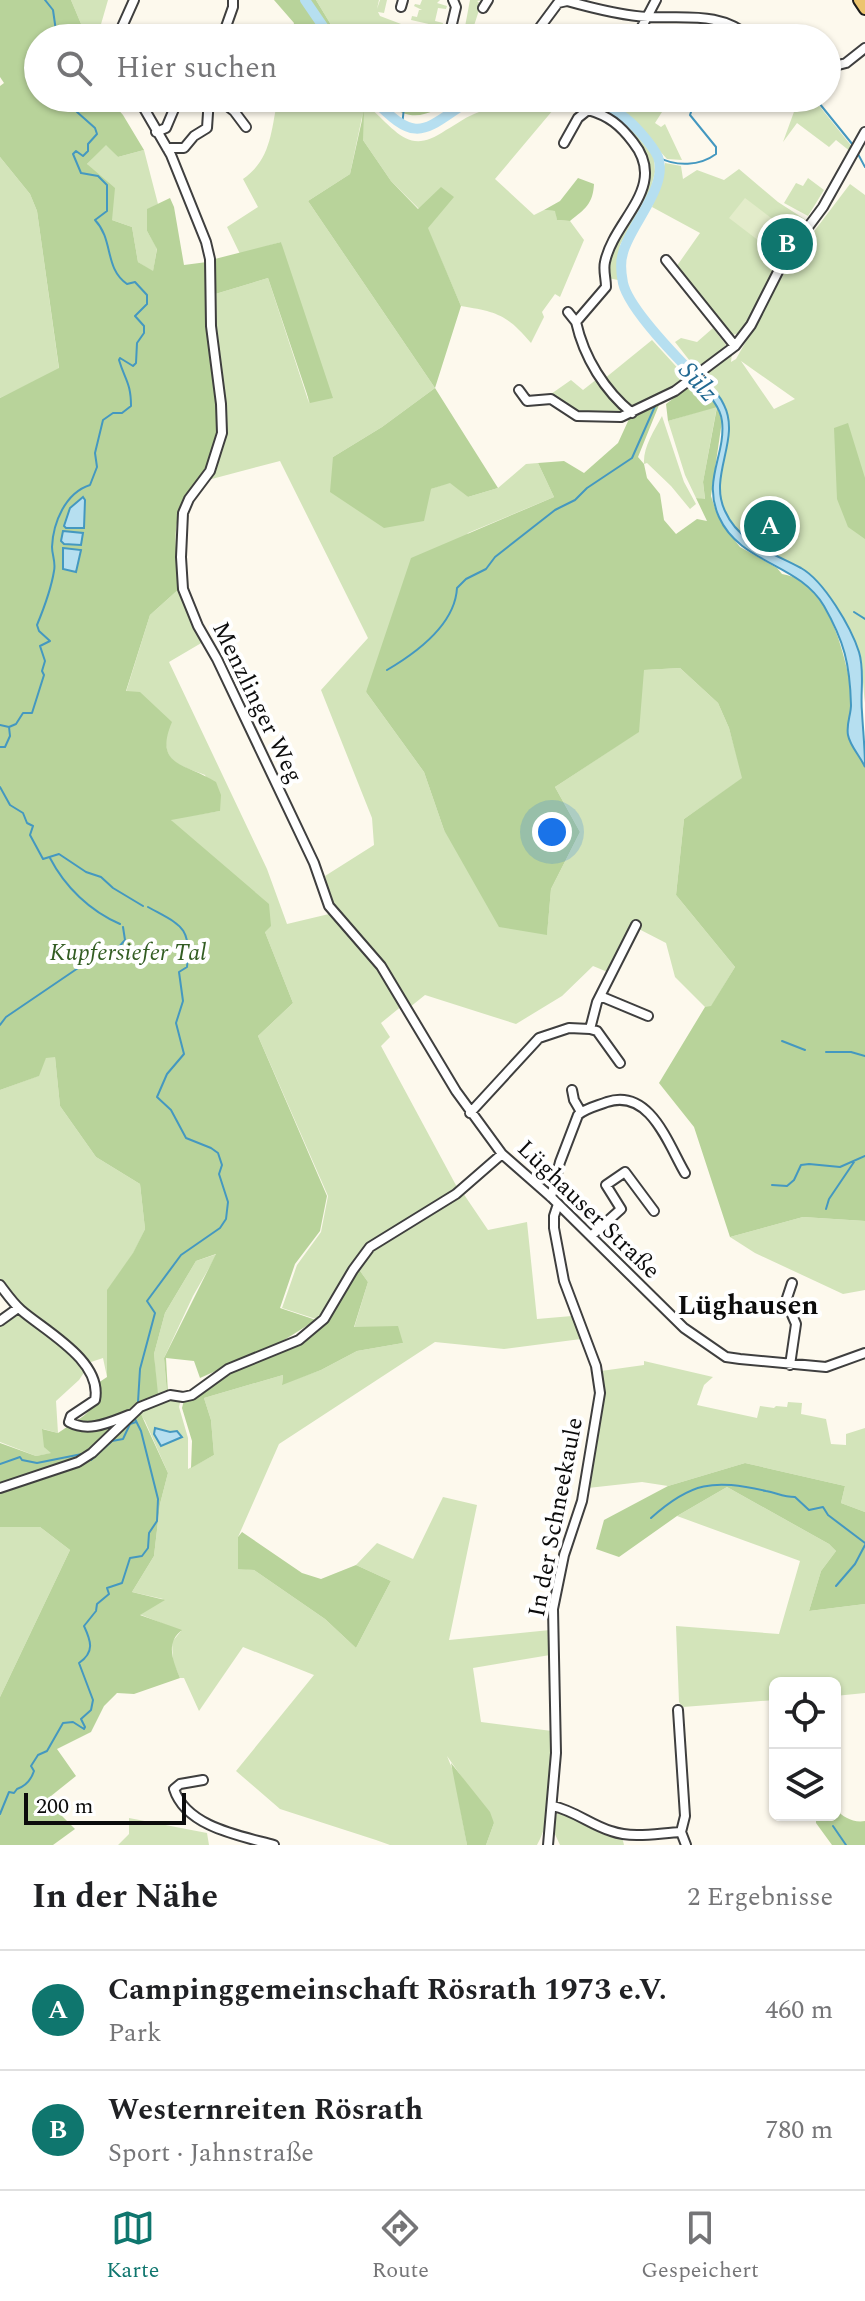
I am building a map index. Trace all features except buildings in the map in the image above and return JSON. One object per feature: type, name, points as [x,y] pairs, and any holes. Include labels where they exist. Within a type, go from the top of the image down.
[{"type":"main road","points":[[859,0],[865,9]]},
{"type":"street","points":[[123,24],[134,0]]},
{"type":"street","points":[[227,24],[233,0]]},
{"type":"street","points":[[452,24],[456,7],[453,0]]},
{"type":"street","points":[[643,24],[656,0]]},
{"type":"street","points":[[543,24],[561,1],[579,5],[596,4],[646,17],[714,19],[728,24]]},
{"type":"street","points":[[841,64],[865,48]]},
{"type":"street","name":"Menzlinger Weg","points":[[145,112],[167,148],[206,242],[210,269],[211,326],[222,421],[220,445],[214,462],[183,513],[181,574],[188,604],[314,863],[329,906],[381,966],[470,1113]]},
{"type":"street","points":[[156,132],[166,128],[173,112]]},
{"type":"street","points":[[167,148],[184,148],[194,136],[207,128],[208,112]]},
{"type":"street","points":[[235,112],[246,127]]},
{"type":"street","points":[[564,143],[584,112]]},
{"type":"street","points":[[576,322],[606,287],[604,268],[608,252],[639,196],[646,170],[641,152],[623,129],[607,116],[594,112]]},
{"type":"street","points":[[519,390],[527,401],[551,399],[577,416],[621,417],[689,382],[735,346],[751,325],[785,258],[823,207],[865,132]]},
{"type":"street","points":[[666,260],[735,346]]},
{"type":"street","points":[[568,312],[576,322],[591,363],[609,390],[632,413]]},
{"type":"street","points":[[590,1029],[600,996],[636,925]]},
{"type":"street","points":[[600,996],[648,1016]]},
{"type":"street","points":[[470,1113],[539,1038],[569,1028],[597,1031],[620,1063]]},
{"type":"street","points":[[572,1090],[581,1112],[623,1099],[642,1106],[654,1119],[685,1173]]},
{"type":"street","name":"In der Schneekaule","points":[[548,1845],[556,1753],[553,1609],[564,1555],[582,1501],[600,1381],[564,1281],[554,1228],[554,1201],[560,1162],[581,1112]]},
{"type":"street","name":"Lüghauser Straße","points":[[470,1113],[502,1154],[678,1322],[716,1351],[726,1357],[826,1367],[865,1353]]},
{"type":"street","points":[[0,1488],[84,1459],[140,1407],[170,1395],[192,1395],[228,1369],[299,1340],[324,1319],[370,1247],[456,1194],[502,1154]]},
{"type":"street","points":[[591,1236],[621,1209],[606,1185],[620,1174],[625,1172],[647,1208]]},
{"type":"street","points":[[790,1365],[796,1324],[786,1301],[792,1283]]},
{"type":"street","points":[[0,1285],[18,1308],[75,1353],[91,1373],[96,1386],[95,1400],[71,1416],[69,1422],[93,1427],[130,1415]]},
{"type":"street","points":[[0,1321],[18,1308]]},
{"type":"street","points":[[678,1710],[685,1816],[681,1832],[686,1845]]},
{"type":"street","points":[[203,1780],[180,1784],[174,1789],[177,1797],[197,1817],[220,1829],[274,1845]]},
{"type":"street","points":[[553,1806],[577,1813],[604,1829],[629,1836],[681,1832]]},
{"type":"green space","name":"Kupfersiefer Tal","points":[[0,0],[71,0],[81,24],[24,24],[24,112],[120,112],[144,150],[118,157],[106,145],[87,164],[115,188],[112,220],[132,227],[138,262],[153,271],[157,249],[147,231],[147,209],[170,198],[184,265],[207,262],[220,422],[218,436],[207,470],[186,501],[176,527],[180,588],[150,615],[126,691],[140,692],[172,722],[167,737],[170,756],[184,767],[216,782],[221,795],[220,811],[171,820],[269,904],[271,926],[265,932],[293,1003],[258,1036],[327,1196],[320,1231],[295,1264],[280,1308],[316,1320],[281,1342],[200,1378],[194,1361],[166,1358],[168,1393],[140,1412],[168,1473],[160,1504],[154,1556],[132,1592],[165,1600],[140,1615],[182,1630],[172,1646],[180,1678],[134,1694],[117,1693],[104,1706],[91,1732],[57,1749],[76,1776],[46,1800],[75,1829],[53,1845],[0,1845],[0,1697],[70,1550],[40,1527],[0,1527],[0,1443],[36,1456],[51,1453],[44,1447],[42,1429],[58,1433],[91,1408],[98,1383],[107,1377],[107,1290],[133,1253],[145,1229],[140,1184],[96,1157],[60,1106],[55,1057],[46,1058],[39,1076],[0,1090],[0,398],[59,368],[37,211],[30,194],[0,157],[0,86],[4,83],[0,77]],"holes":[[[81,550],[76,572],[63,569],[63,558]],[[216,1254],[164,1358],[167,1393],[158,1394],[154,1354],[165,1313],[196,1261]]]},
{"type":"green space","points":[[71,0],[108,0],[101,24],[81,24]]},
{"type":"green space","points":[[274,0],[316,0],[331,24],[294,24]]},
{"type":"green space","points":[[316,0],[379,0],[377,9],[380,0],[387,0],[384,13],[378,12],[380,16],[401,24],[331,24]]},
{"type":"green space","points":[[422,0],[440,0],[437,3],[447,6],[446,9],[438,8],[435,21],[443,24],[411,20],[422,10],[415,4],[420,5]]},
{"type":"green space","points":[[470,0],[485,0],[477,1],[481,4],[475,24],[466,24]]},
{"type":"green space","points":[[275,112],[374,112],[404,138],[422,141],[479,112],[551,112],[495,179],[534,215],[544,210],[556,211],[557,220],[570,221],[584,240],[560,297],[555,294],[542,312],[544,317],[531,343],[501,316],[461,306],[419,209],[391,181],[363,140],[362,117],[350,174],[308,201],[435,388],[382,427],[333,457],[431,489],[450,482],[468,497],[498,488],[526,464],[538,463],[554,497],[468,533],[366,692],[424,772],[444,830],[547,934],[551,889],[580,832],[555,787],[638,732],[643,670],[680,668],[718,703],[729,728],[743,778],[684,819],[676,895],[735,967],[711,1007],[705,1007],[675,977],[666,943],[633,926],[610,973],[593,966],[562,996],[516,1024],[425,995],[410,1007],[372,948],[347,926],[332,903],[325,876],[374,845],[372,818],[321,690],[368,638],[280,461],[208,480],[218,459],[224,413],[212,295],[268,278],[309,403],[281,242],[240,254],[227,227],[258,207],[243,179],[260,162]]},
{"type":"green space","points":[[364,112],[363,140],[391,181],[418,209],[441,187],[454,197],[428,228],[461,306],[435,388],[308,201],[350,174]]},
{"type":"green space","points":[[401,112],[431,112],[416,115]]},
{"type":"green space","points":[[609,112],[635,133],[654,157],[655,172],[651,188],[620,245],[618,280],[608,278],[606,269],[648,169],[643,151]]},
{"type":"green space","points":[[624,112],[662,112],[655,123],[661,127],[665,124],[682,160],[667,159]]},
{"type":"green space","points":[[794,112],[824,112],[853,148],[851,152],[836,140],[829,147],[797,123],[783,142]]},
{"type":"green space","points":[[106,144],[118,157],[144,150],[158,204],[147,210],[147,231],[157,248],[153,272],[138,262],[132,227],[112,220],[87,164]]},
{"type":"green space","points":[[0,157],[30,194],[37,211],[59,369],[0,398]]},
{"type":"green space","points":[[665,163],[681,166],[683,179],[697,170],[724,180],[739,169],[778,202],[809,222],[775,271],[739,333],[730,336],[674,270],[700,233],[652,207]]},
{"type":"green space","points":[[578,178],[594,184],[590,201],[570,221],[557,220],[555,211],[544,210],[560,201]]},
{"type":"green space","points":[[808,178],[824,190],[808,216],[784,203],[796,183],[803,186]]},
{"type":"green space","points":[[850,184],[865,195],[865,703],[859,654],[846,624],[812,585],[735,527],[721,499],[719,484],[727,424],[725,409],[716,392],[701,377],[732,353],[731,362],[736,359],[790,263]],"holes":[[[741,361],[795,399],[774,409]]]},
{"type":"green space","points":[[745,198],[783,227],[767,247],[729,218]]},
{"type":"green space","points":[[281,242],[333,398],[310,403],[268,278],[212,295],[211,260]]},
{"type":"green space","points":[[713,328],[726,345],[697,370],[675,342],[681,338],[697,342]]},
{"type":"green space","points":[[652,340],[684,375],[684,381],[638,407],[627,406],[604,379]]},
{"type":"green space","points":[[597,379],[624,410],[618,413],[573,411],[551,394],[571,380],[583,390]]},
{"type":"green space","points":[[696,381],[717,406],[722,421],[711,496],[717,514],[740,547],[782,574],[803,583],[820,600],[833,624],[850,681],[865,767],[865,1221],[803,1217],[730,1237],[694,1127],[659,1083],[705,1007],[711,1006],[735,967],[676,895],[684,819],[742,778],[729,728],[718,703],[680,668],[644,670],[639,732],[555,787],[580,832],[551,889],[547,935],[499,927],[444,830],[424,772],[366,692],[411,558],[554,497],[538,463],[564,461],[584,473],[618,443],[629,419],[659,405],[638,457],[644,464],[647,478],[660,494],[664,520],[676,534],[697,519],[707,521],[696,498],[705,499],[703,482],[717,407],[668,421],[666,404]]},
{"type":"green space","points":[[435,388],[498,488],[468,497],[450,483],[431,489],[424,521],[384,528],[330,492],[333,457],[382,427]]},
{"type":"green space","points":[[717,406],[703,482],[705,500],[696,498],[685,475],[668,421]]},
{"type":"green space","points":[[662,416],[684,482],[696,504],[690,509],[671,486],[647,463],[644,464],[647,445]]},
{"type":"green space","points":[[848,423],[865,478],[865,539],[848,527],[837,499],[834,428]]},
{"type":"green space","points":[[180,588],[186,610],[203,642],[169,662],[267,869],[287,924],[329,914],[372,958],[403,1005],[381,1023],[390,1037],[381,1046],[458,1189],[368,1244],[319,1320],[282,1308],[297,1265],[321,1232],[328,1196],[258,1036],[293,1003],[265,932],[170,819],[220,811],[205,775],[172,759],[166,737],[126,692],[150,615]]},
{"type":"green space","points":[[46,1057],[55,1057],[60,1106],[96,1157],[140,1184],[145,1229],[133,1254],[107,1291],[107,1377],[103,1358],[91,1362],[79,1380],[56,1401],[58,1433],[43,1429],[53,1453],[36,1456],[0,1442],[0,1322],[23,1308],[0,1279],[0,1090],[38,1076]]},
{"type":"green space","points":[[463,1193],[488,1230],[527,1222],[537,1319],[572,1316],[581,1339],[504,1349],[435,1342],[279,1444],[238,1537],[238,1568],[254,1570],[325,1619],[356,1648],[391,1581],[356,1565],[377,1543],[413,1559],[443,1497],[477,1505],[449,1640],[550,1630],[550,1655],[473,1668],[481,1722],[552,1731],[550,1805],[537,1845],[486,1845],[494,1823],[447,1756],[454,1773],[467,1845],[390,1845],[280,1809],[236,1771],[314,1675],[243,1647],[199,1711],[173,1662],[172,1642],[181,1631],[139,1614],[163,1599],[132,1592],[154,1556],[160,1504],[168,1473],[137,1410],[166,1398],[181,1399],[179,1407],[188,1438],[188,1469],[214,1455],[211,1420],[204,1398],[283,1375],[282,1384],[321,1370],[357,1351],[403,1343],[354,1328],[368,1282],[358,1268],[373,1247]]},
{"type":"green space","points":[[803,1217],[865,1221],[865,1290],[843,1294],[755,1253],[730,1237]]},
{"type":"green space","points":[[217,1254],[164,1358],[167,1393],[157,1394],[154,1354],[165,1313],[196,1261]]},
{"type":"green space","points":[[358,1268],[368,1282],[354,1327],[398,1326],[403,1343],[357,1351],[321,1370],[282,1385],[283,1375],[204,1398],[211,1420],[214,1455],[191,1468],[192,1441],[182,1408],[184,1400],[226,1374],[317,1331],[338,1305]]},
{"type":"green space","points":[[644,1361],[713,1377],[704,1385],[697,1405],[757,1418],[760,1406],[774,1408],[787,1407],[788,1402],[802,1403],[801,1414],[826,1419],[831,1444],[846,1445],[846,1434],[865,1428],[865,1512],[841,1503],[845,1486],[745,1463],[668,1486],[642,1482],[588,1488],[603,1397],[601,1371],[644,1365]]},
{"type":"green space","points":[[745,1463],[845,1486],[841,1503],[865,1512],[865,1604],[809,1611],[821,1571],[836,1551],[829,1544],[727,1487],[677,1516],[619,1557],[596,1549],[604,1520],[668,1486]]},
{"type":"green space","points":[[727,1487],[829,1544],[836,1551],[821,1571],[809,1611],[865,1604],[865,1693],[841,1695],[841,1677],[769,1677],[769,1700],[683,1707],[679,1702],[676,1626],[779,1634],[800,1561],[677,1516]]},
{"type":"green space","points":[[0,1527],[40,1527],[70,1550],[0,1697]]},
{"type":"green space","points":[[242,1532],[302,1573],[321,1579],[356,1565],[391,1581],[356,1648],[325,1619],[254,1570],[238,1569],[238,1537]]},
{"type":"green space","points":[[451,1763],[490,1812],[494,1823],[486,1845],[467,1845]]},
{"type":"green space","points":[[562,1811],[622,1837],[624,1845],[560,1845],[553,1830],[557,1814]]},
{"type":"green space","points":[[841,1815],[865,1821],[865,1845],[832,1845],[816,1823],[841,1821]]},
{"type":"green space","points":[[129,1818],[207,1833],[209,1845],[118,1845],[129,1834]]},
{"type":"water","points":[[701,377],[719,397],[728,418],[729,431],[720,484],[721,498],[731,522],[758,546],[810,574],[836,606],[855,642],[862,667],[865,767],[848,735],[851,705],[847,665],[837,630],[824,606],[800,581],[741,545],[719,517],[713,491],[722,421],[716,404],[696,381]]},
{"type":"water","points":[[83,497],[84,528],[66,528],[70,508]]},
{"type":"water","points":[[63,531],[83,533],[81,545],[64,544],[61,541]]},
{"type":"water","points":[[63,548],[81,550],[76,572],[63,569]]},
{"type":"water","points":[[155,1428],[177,1431],[182,1437],[161,1446],[154,1434]]},
{"type":"waterway","points":[[45,0],[53,10],[55,24]]},
{"type":"waterway","name":"Sülz","points":[[305,0],[321,24]]},
{"type":"waterway","points":[[0,747],[5,747],[10,736],[9,727],[16,724],[23,713],[32,713],[44,675],[45,661],[40,646],[50,641],[37,625],[53,578],[55,565],[52,547],[58,519],[67,502],[90,485],[97,467],[95,453],[103,420],[131,406],[129,387],[119,360],[133,366],[136,363],[137,343],[144,333],[144,326],[135,316],[147,304],[147,295],[135,282],[127,284],[115,270],[105,236],[95,220],[107,211],[107,185],[98,176],[81,173],[73,154],[76,151],[83,156],[97,134],[95,128],[77,112]]},
{"type":"waterway","name":"Sülz","points":[[387,112],[411,128],[431,125],[452,112]]},
{"type":"waterway","points":[[402,126],[404,112]]},
{"type":"waterway","name":"Sülz","points":[[617,112],[645,138],[658,157],[660,169],[653,193],[623,253],[623,283],[645,321],[702,383]]},
{"type":"waterway","points":[[658,157],[688,164],[716,154],[716,147],[690,115],[691,112]]},
{"type":"waterway","points":[[826,112],[853,145]]},
{"type":"waterway","points":[[858,154],[865,167]]},
{"type":"waterway","points":[[387,670],[410,655],[442,626],[455,601],[457,588],[466,579],[486,569],[495,557],[555,510],[575,500],[587,488],[632,458],[655,406]]},
{"type":"waterway","points":[[854,612],[865,619]]},
{"type":"waterway","points":[[0,725],[9,727]]},
{"type":"waterway","points":[[0,787],[10,805],[23,813],[27,823],[33,826],[30,835],[43,859],[59,854],[86,872],[101,877],[143,906]]},
{"type":"waterway","points":[[50,858],[79,897],[120,924]]},
{"type":"waterway","points":[[138,1402],[140,1369],[155,1313],[147,1301],[181,1255],[220,1228],[226,1219],[228,1202],[219,1174],[222,1165],[218,1153],[186,1138],[171,1110],[157,1097],[167,1074],[184,1054],[176,1023],[183,1001],[179,972],[187,967],[188,943],[176,923],[148,907]]},
{"type":"waterway","points":[[0,1025],[6,1017],[84,964],[118,948],[125,940],[123,927]]},
{"type":"waterway","points":[[782,1041],[805,1050]]},
{"type":"waterway","points":[[826,1052],[851,1052],[865,1056]]},
{"type":"waterway","points":[[772,1185],[787,1186],[794,1180],[801,1165],[840,1167],[865,1156]]},
{"type":"waterway","points":[[826,1209],[829,1199],[854,1162]]},
{"type":"waterway","points":[[0,1814],[9,1792],[14,1793],[30,1780],[34,1771],[31,1766],[38,1755],[47,1751],[63,1723],[73,1722],[84,1729],[81,1719],[91,1710],[93,1700],[79,1663],[88,1655],[90,1646],[84,1626],[96,1611],[97,1604],[109,1594],[107,1588],[122,1583],[130,1558],[142,1556],[148,1548],[149,1533],[157,1521],[158,1499],[141,1431],[135,1419]]},
{"type":"waterway","points":[[91,1460],[112,1441],[123,1439],[130,1424],[136,1422]]},
{"type":"waterway","points":[[0,1464],[20,1457],[37,1463],[82,1454]]},
{"type":"waterway","points":[[651,1518],[691,1490],[731,1485],[795,1497],[809,1510],[823,1507],[828,1515],[865,1543]]},
{"type":"waterway","points":[[836,1586],[855,1564],[865,1545]]},
{"type":"waterway","points":[[833,1826],[846,1845]]},
{"type":"place","name":"Westernreiten Rösrath","points":[[787,244]]},
{"type":"place","name":"Campinggemeinschaft Rösrath 1973 e.V.","points":[[770,526]]},
{"type":"district","name":"Lüghausen","points":[[748,1304]]}]
